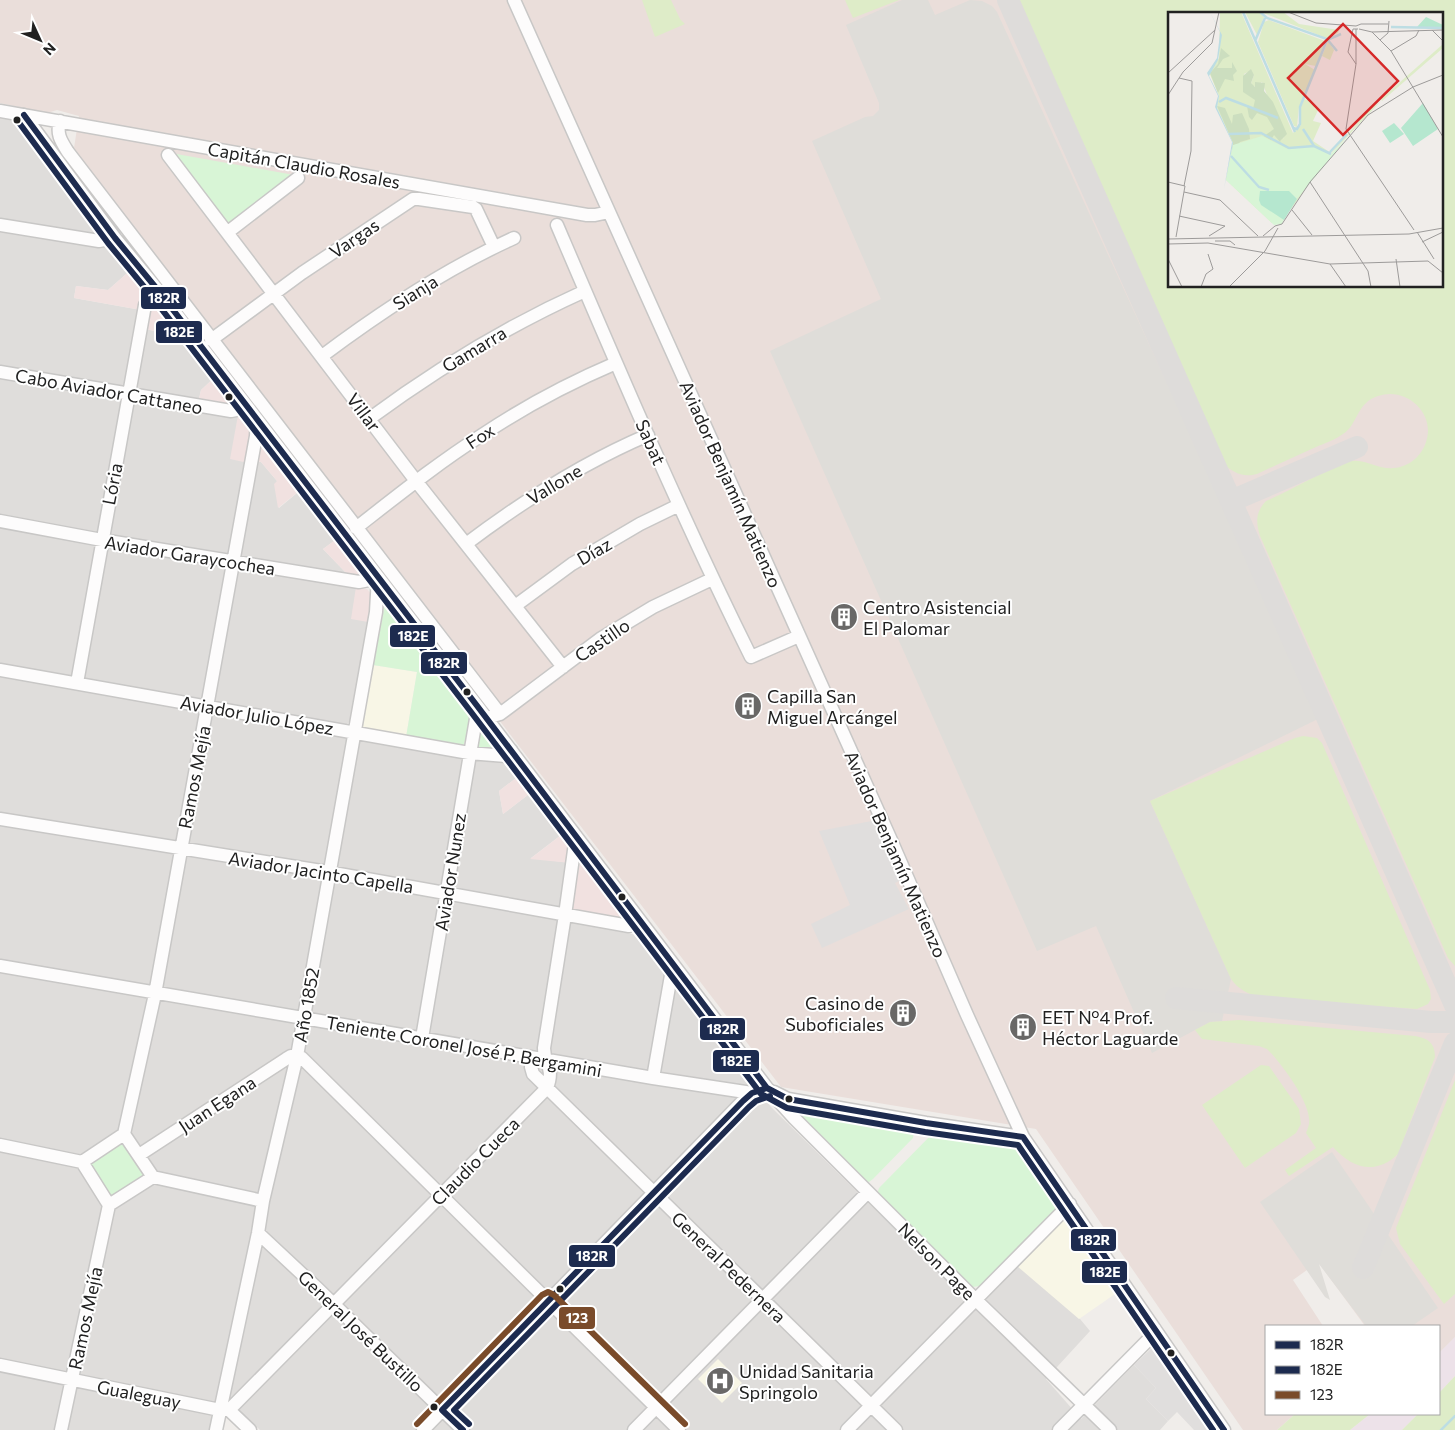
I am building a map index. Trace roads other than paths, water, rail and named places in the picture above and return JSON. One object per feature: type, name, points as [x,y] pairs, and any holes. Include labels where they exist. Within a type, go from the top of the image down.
[{"type":"street","name":"Aviador Benjamín Matienzo","points":[[514,0],[931,930],[967,1016],[1023,1137],[1224,1430]]},
{"type":"street","name":"Capitán Claudio Rosales","points":[[0,111],[587,215],[609,212]]},
{"type":"street","name":"Nelson Page","points":[[24,115],[116,238],[258,420],[768,1088],[794,1118],[975,1299],[1110,1430]]},
{"type":"street","points":[[60,121],[58,135],[68,152],[500,714],[486,718]]},
{"type":"street","name":"Villar","points":[[168,155],[416,481],[563,666]]},
{"type":"street","points":[[228,232],[298,178]]},
{"type":"street","name":"Vargas","points":[[212,340],[273,292],[413,199],[476,209],[494,246]]},
{"type":"street","points":[[0,225],[99,241],[116,238]]},
{"type":"street","name":"Sabat","points":[[557,225],[712,579],[751,657],[799,636]]},
{"type":"street","name":"Sianja","points":[[322,356],[407,296],[470,258],[514,238]]},
{"type":"street","name":"Lória","points":[[77,683],[145,305],[157,289]]},
{"type":"street","name":"Gamarra","points":[[369,419],[420,382],[488,338],[548,307],[585,291]]},
{"type":"street","name":"Fox","points":[[356,528],[460,449],[513,415],[581,378],[616,363]]},
{"type":"street","name":"Cabo Aviador Cattaneo","points":[[0,372],[231,411],[247,408]]},
{"type":"street","name":"Ramos Mejía","points":[[124,1134],[155,994],[258,420]]},
{"type":"street","name":"Vallone","points":[[466,544],[495,522],[560,480],[592,461],[648,435]]},
{"type":"street","name":"Díaz","points":[[515,606],[572,564],[640,524],[679,505]]},
{"type":"street","name":"Aviador Garaycochea","points":[[0,521],[102,540],[359,582],[369,580],[375,574]]},
{"type":"street","name":"Año 1852","points":[[216,1430],[225,1410],[224,1391],[297,1056],[328,872],[376,612],[375,574]]},
{"type":"street","name":"Castillo","points":[[500,714],[600,639],[653,607],[712,579]]},
{"type":"street","name":"Aviador Julio López","points":[[0,670],[470,753],[506,756],[511,750]]},
{"type":"street","name":"Aviador Nunez","points":[[422,1038],[470,753],[475,734],[478,707]]},
{"type":"street","name":"Aviador Jacinto Capella","points":[[0,819],[328,872],[629,926],[640,921]]},
{"type":"street","points":[[547,1088],[551,1074],[550,1067],[541,1058],[566,915],[576,836]]},
{"type":"street","points":[[653,1078],[672,964]]},
{"type":"street","name":"Teniente Coronel José P. Bergamini","points":[[0,966],[155,994],[752,1093]]},
{"type":"street","points":[[297,1056],[305,1061],[679,1430]]},
{"type":"street","name":"Juan Egana","points":[[138,1155],[286,1058],[297,1056]]},
{"type":"street","name":"General Pedernera","points":[[541,1058],[530,1067],[531,1071],[547,1088],[896,1430]]},
{"type":"street","name":"Claudio Cueca","points":[[225,1410],[240,1398],[547,1088]]},
{"type":"street","points":[[422,1430],[752,1093],[768,1088],[788,1099],[926,1123],[1023,1137]]},
{"type":"street","points":[[0,1145],[82,1162],[124,1134],[153,1177],[264,1201]]},
{"type":"street","points":[[82,1162],[109,1205],[153,1177]]},
{"type":"street","points":[[634,1430],[868,1192]]},
{"type":"street","points":[[847,1430],[1070,1204]]},
{"type":"street","name":"Ramos Mejía","points":[[61,1430],[109,1205]]},
{"type":"street","name":"General José Bustillo","points":[[258,1233],[333,1303],[462,1430]]},
{"type":"street","points":[[1059,1430],[1150,1338],[1155,1329]]},
{"type":"street","name":"Gualeguay","points":[[0,1365],[225,1410]]},
{"type":"street","points":[[224,1391],[230,1398],[240,1398]]},
{"type":"street","points":[[225,1410],[250,1430]]},
{"type":"waterway","points":[[1441,1430],[1455,1416]]},
{"type":"place","name":"Centro Asistencial El Palomar","points":[[844,617]]},
{"type":"place","name":"Capilla San Miguel Arcángel","points":[[748,706]]},
{"type":"place","name":"Casino de Suboficiales","points":[[903,1013]]},
{"type":"place","name":"EET Nº4 Prof. Héctor Laguarde","points":[[1023,1027]]},
{"type":"place","name":"Unidad Sanitaria Springolo","points":[[720,1381]]}]
